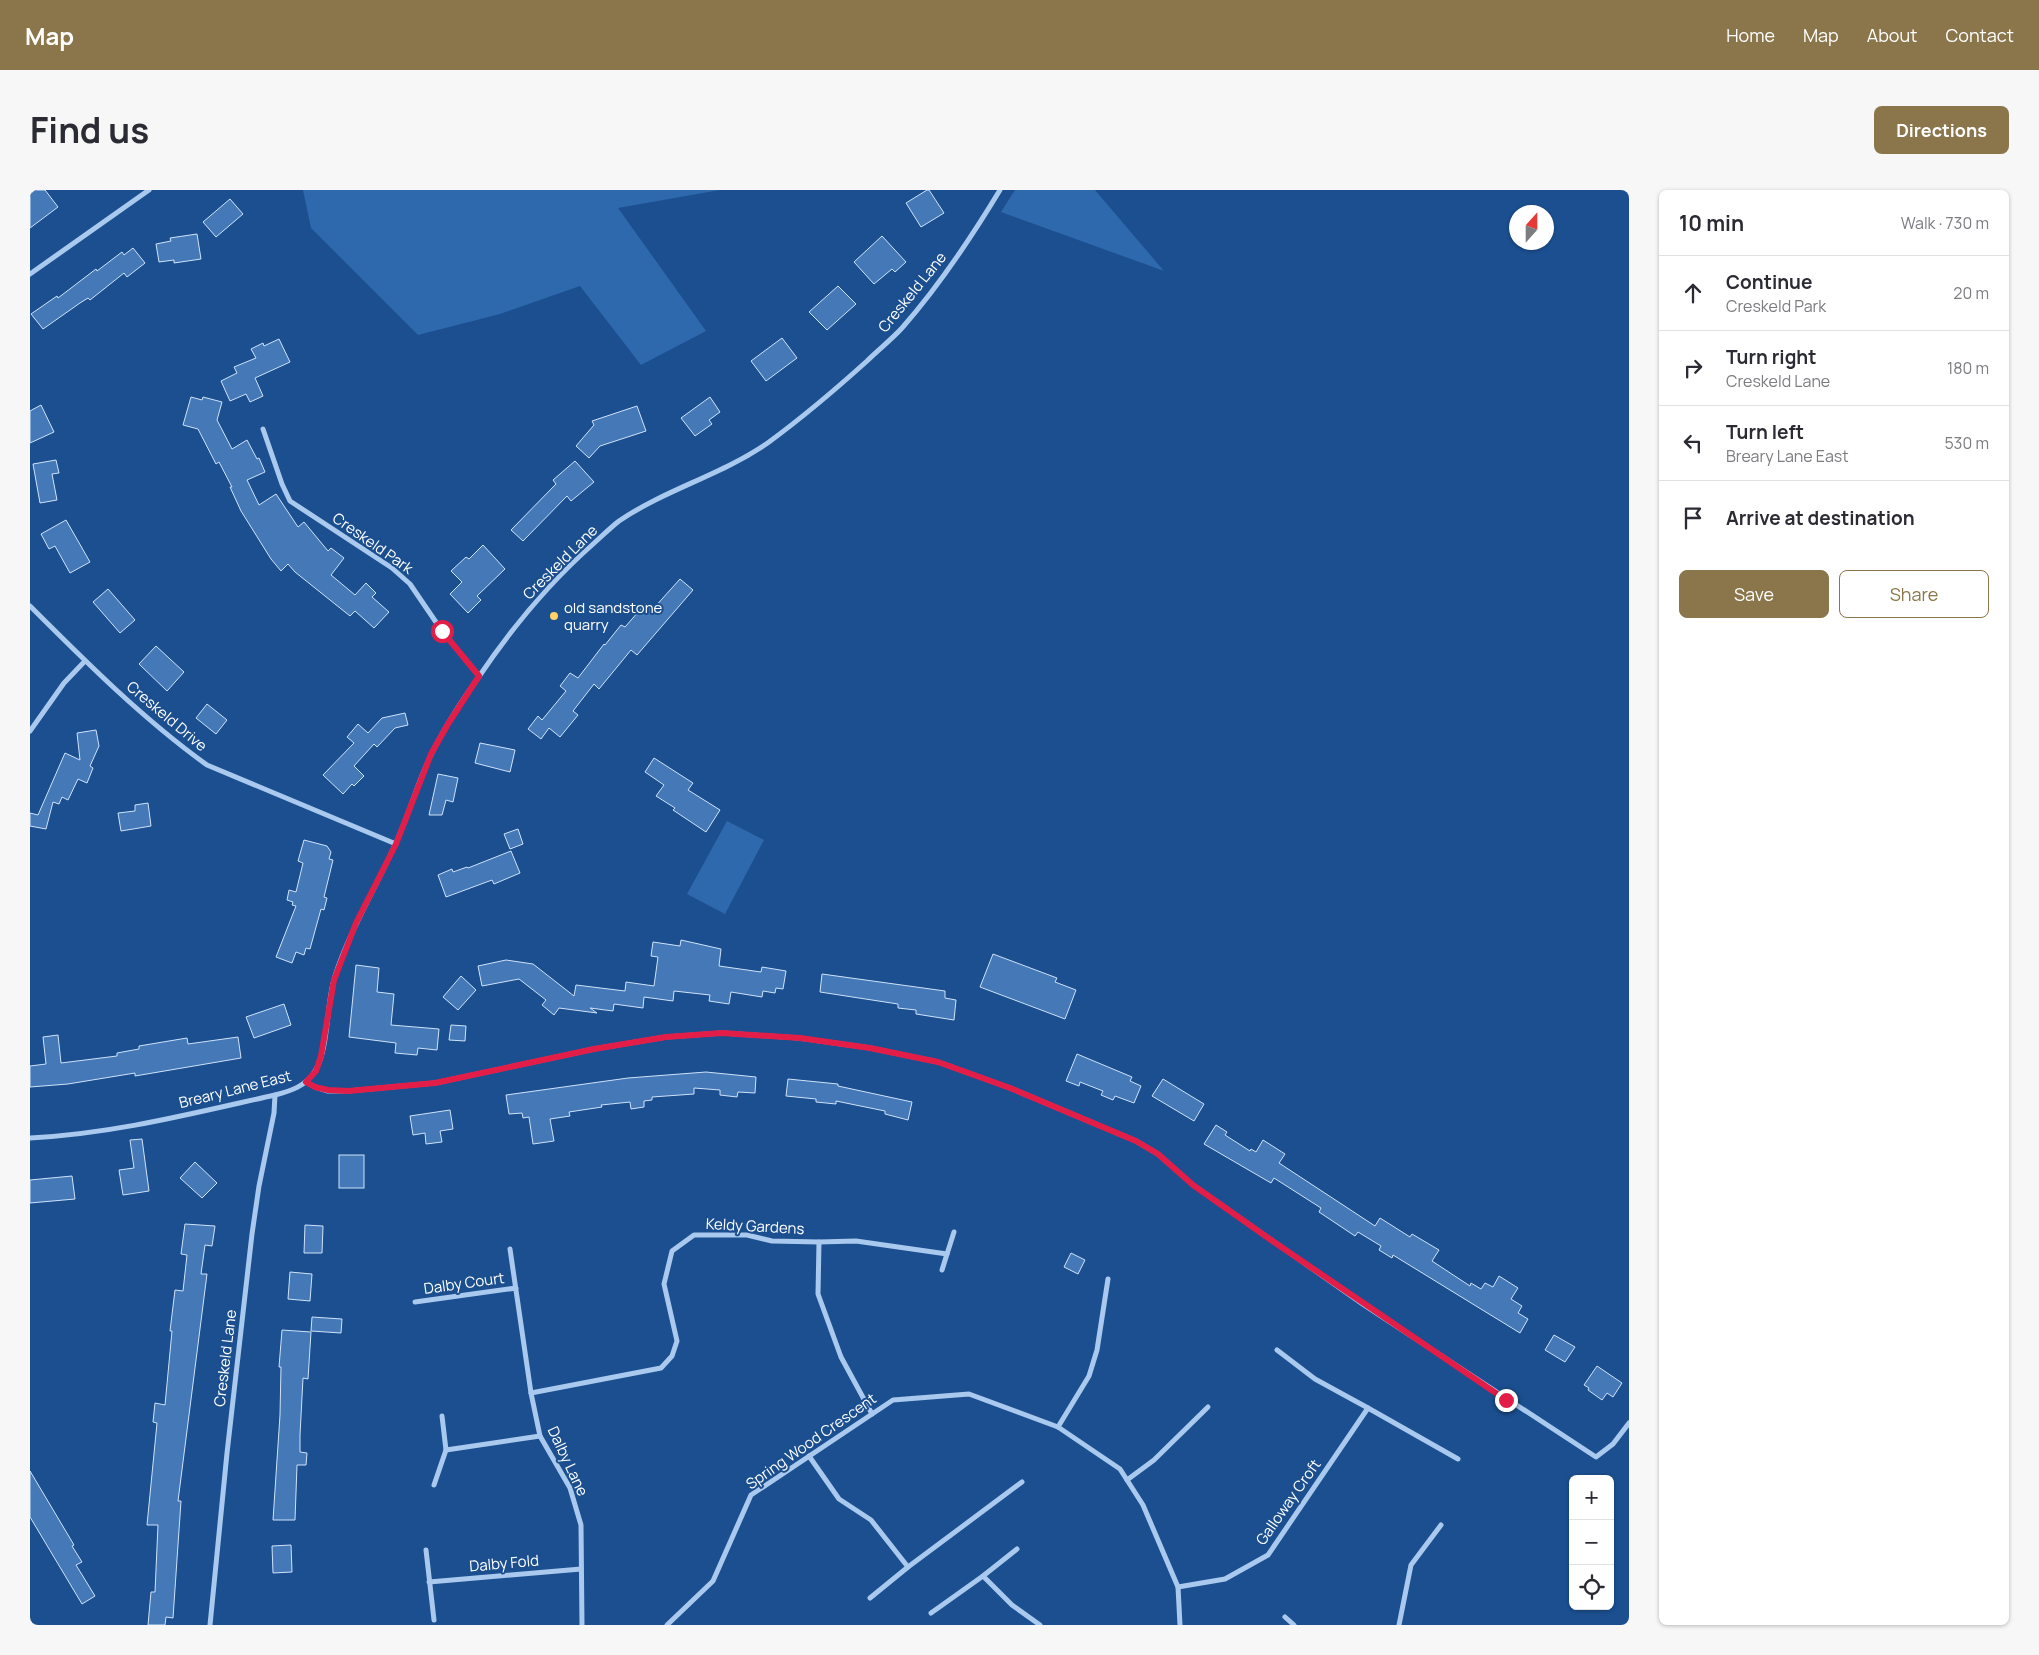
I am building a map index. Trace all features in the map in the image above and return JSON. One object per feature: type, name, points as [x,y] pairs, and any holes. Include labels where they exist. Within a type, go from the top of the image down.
[{"type":"street","points":[[30,274],[149,190]]},
{"type":"street","name":"Creskeld Lane","points":[[306,1082],[316,1071],[321,1056],[334,980],[356,923],[396,844],[431,754],[479,676],[522,619],[577,558],[618,522],[657,500],[735,464],[769,441],[841,384],[900,330],[936,286],[1000,190]]},
{"type":"street","name":"Creskeld Park","points":[[263,429],[282,484],[290,500],[392,568],[410,584],[456,650],[479,676]]},
{"type":"street","name":"Creskeld Drive","points":[[30,606],[85,661],[181,746],[207,765],[396,844]]},
{"type":"street","points":[[30,731],[64,683],[85,661]]},
{"type":"street","name":"Breary Lane East","points":[[30,1138],[89,1134],[116,1129],[276,1096],[290,1092],[306,1082],[315,1087],[328,1090],[348,1091],[435,1083],[648,1040],[722,1033],[800,1038],[870,1048],[938,1062],[1010,1088],[1136,1141],[1158,1154],[1193,1185],[1341,1289],[1506,1400],[1596,1457],[1613,1444],[1629,1423]]},
{"type":"street","name":"Creskeld Lane","points":[[210,1625],[252,1234],[276,1096]]},
{"type":"street","points":[[942,1270],[954,1232]]},
{"type":"street","name":"Keldy Gardens","points":[[532,1393],[661,1368],[672,1356],[677,1341],[664,1284],[672,1251],[694,1235],[746,1235],[772,1241],[819,1242],[856,1240],[947,1254]]},
{"type":"street","points":[[819,1242],[818,1294],[841,1357],[872,1414]]},
{"type":"street","name":"Dalby Lane","points":[[510,1249],[540,1436],[570,1488],[581,1525],[582,1625]]},
{"type":"street","points":[[1058,1427],[1091,1368],[1097,1350],[1108,1280]]},
{"type":"street","name":"Dalby Court","points":[[416,1302],[516,1288]]},
{"type":"street","points":[[1277,1350],[1315,1379],[1458,1460]]},
{"type":"street","name":"Spring Wood Crescent","points":[[667,1625],[712,1581],[751,1495],[893,1400],[968,1394],[1058,1427],[1120,1469],[1143,1505],[1178,1587],[1180,1625]]},
{"type":"street","points":[[1127,1480],[1154,1460],[1208,1407]]},
{"type":"street","name":"Galloway Croft","points":[[1178,1587],[1225,1579],[1268,1555],[1368,1408]]},
{"type":"street","points":[[434,1484],[446,1450],[442,1416]]},
{"type":"street","points":[[446,1450],[540,1436]]},
{"type":"street","points":[[809,1456],[839,1499],[871,1520],[908,1567]]},
{"type":"street","points":[[870,1598],[908,1567],[1022,1482]]},
{"type":"street","points":[[1399,1625],[1411,1565],[1441,1525]]},
{"type":"street","points":[[931,1613],[1017,1549]]},
{"type":"street","points":[[426,1550],[434,1620]]},
{"type":"street","name":"Dalby Fold","points":[[429,1582],[581,1569]]},
{"type":"street","points":[[983,1576],[1012,1605],[1040,1625]]},
{"type":"street","points":[[1285,1618],[1294,1625]]},
{"type":"shaded area","points":[[303,190],[720,190],[618,208],[706,331],[641,365],[580,286],[500,314],[418,335],[311,228]]},
{"type":"shaded area","points":[[1015,190],[1095,190],[1164,271],[1001,212]]},
{"type":"shaded area","points":[[727,821],[764,840],[725,914],[687,894]]},
{"type":"building","points":[[35,190],[45,190],[58,207],[30,228],[30,194]]},
{"type":"building","points":[[929,190],[944,213],[921,227],[906,203]]},
{"type":"building","points":[[230,199],[243,214],[216,237],[203,222]]},
{"type":"building","points":[[197,234],[201,259],[174,263],[174,260],[159,262],[156,244],[171,241],[170,238]]},
{"type":"building","points":[[882,236],[906,262],[895,272],[892,269],[874,284],[854,262]]},
{"type":"building","points":[[133,248],[145,263],[127,277],[124,273],[90,300],[88,298],[43,329],[31,314],[57,296],[58,298],[122,252],[124,255]]},
{"type":"building","points":[[838,286],[856,304],[827,330],[809,312]]},
{"type":"building","points":[[782,338],[797,358],[766,381],[751,361]]},
{"type":"building","points":[[279,339],[290,362],[255,378],[263,396],[250,402],[246,394],[230,401],[221,381],[237,373],[234,367],[256,358],[251,349],[263,343],[264,346]]},
{"type":"building","points":[[191,397],[202,400],[203,397],[222,402],[217,420],[232,449],[247,440],[257,459],[259,458],[265,472],[247,480],[259,505],[276,494],[298,527],[304,522],[328,551],[331,548],[344,558],[331,575],[355,595],[366,583],[376,593],[372,597],[389,612],[374,628],[355,611],[350,616],[295,572],[288,564],[281,571],[271,559],[241,511],[230,487],[232,487],[219,462],[216,464],[198,429],[183,425]]},
{"type":"building","points":[[710,397],[720,412],[709,420],[712,424],[695,436],[681,418]]},
{"type":"building","points":[[41,405],[54,432],[30,443],[30,411]]},
{"type":"building","points":[[637,406],[646,431],[600,446],[589,458],[576,446],[594,425],[592,421]]},
{"type":"building","points":[[56,460],[59,473],[52,474],[57,500],[40,503],[33,464]]},
{"type":"building","points":[[575,461],[594,482],[571,501],[567,496],[523,541],[511,530],[556,484],[553,480]]},
{"type":"building","points":[[66,520],[90,562],[70,573],[55,546],[49,549],[41,534]]},
{"type":"building","points":[[483,545],[505,569],[477,596],[481,600],[468,613],[450,594],[462,582],[451,571],[466,557],[469,559]]},
{"type":"building","points":[[680,579],[693,590],[637,655],[631,650],[599,689],[594,684],[573,711],[578,715],[560,737],[549,728],[541,739],[528,729],[538,716],[542,720],[566,691],[560,686],[570,673],[578,678],[621,625],[625,627],[646,603],[653,609]]},
{"type":"building","points":[[108,589],[135,620],[120,633],[93,602]]},
{"type":"building","points":[[156,646],[184,672],[167,691],[139,664]]},
{"type":"building","points":[[207,704],[227,720],[216,734],[196,718]]},
{"type":"building","points":[[405,713],[408,725],[395,728],[377,747],[374,744],[354,766],[364,776],[354,786],[352,784],[343,794],[323,775],[354,743],[347,737],[358,724],[368,733],[382,718]]},
{"type":"building","points":[[96,730],[99,746],[90,766],[93,768],[87,783],[78,779],[68,800],[62,797],[59,804],[53,802],[46,829],[30,826],[30,813],[38,815],[65,753],[80,760],[77,733]]},
{"type":"building","points":[[480,743],[515,750],[510,772],[475,763]]},
{"type":"building","points":[[654,758],[693,783],[688,790],[720,810],[706,832],[656,796],[664,785],[645,772]]},
{"type":"building","points":[[438,774],[458,778],[453,802],[446,800],[442,815],[429,815]]},
{"type":"building","points":[[148,803],[151,826],[121,831],[118,813],[135,811],[135,805]]},
{"type":"building","points":[[518,829],[523,844],[510,849],[504,834]]},
{"type":"building","points":[[304,840],[327,846],[331,852],[329,859],[333,860],[324,897],[327,898],[324,910],[321,909],[310,949],[306,948],[304,955],[296,952],[292,963],[276,957],[296,906],[292,905],[293,902],[287,900],[289,890],[296,892],[303,863],[298,861]]},
{"type":"building","points":[[511,851],[520,873],[494,884],[492,880],[446,897],[438,875],[452,869],[453,872],[468,868]]},
{"type":"building","points":[[681,940],[721,949],[719,966],[761,972],[762,967],[786,971],[783,989],[776,988],[775,993],[763,991],[762,997],[731,992],[729,1004],[709,1001],[710,995],[674,991],[673,1001],[644,997],[643,1008],[614,1004],[613,1011],[590,1008],[597,1013],[559,1008],[554,1015],[542,1005],[546,1000],[519,979],[482,986],[478,966],[506,960],[533,964],[574,996],[576,985],[625,991],[626,982],[654,986],[658,957],[651,956],[653,942],[680,946]]},
{"type":"building","points":[[993,954],[1057,978],[1055,982],[1076,990],[1065,1019],[980,987]]},
{"type":"building","points":[[356,965],[379,968],[377,992],[394,994],[391,1025],[439,1029],[437,1050],[418,1048],[417,1055],[395,1053],[396,1043],[349,1037]]},
{"type":"building","points":[[822,974],[945,991],[945,998],[956,1000],[954,1020],[916,1014],[916,1010],[898,1008],[898,1004],[820,992]]},
{"type":"building","points":[[461,976],[476,990],[458,1010],[443,997]]},
{"type":"building","points":[[284,1004],[291,1025],[254,1038],[246,1017]]},
{"type":"building","points":[[451,1025],[466,1026],[465,1041],[449,1040]]},
{"type":"building","points":[[58,1035],[61,1063],[117,1056],[117,1053],[139,1049],[139,1046],[187,1038],[188,1044],[238,1037],[241,1058],[135,1076],[135,1073],[68,1084],[30,1087],[30,1066],[46,1064],[43,1037]]},
{"type":"building","points":[[1077,1054],[1132,1077],[1130,1081],[1141,1086],[1134,1103],[1115,1096],[1113,1100],[1101,1095],[1103,1091],[1080,1082],[1079,1086],[1066,1081]]},
{"type":"building","points":[[706,1072],[756,1077],[755,1093],[738,1092],[737,1097],[720,1095],[720,1090],[694,1088],[694,1094],[652,1097],[652,1100],[644,1101],[644,1107],[631,1109],[630,1102],[601,1105],[602,1107],[569,1112],[570,1116],[550,1119],[554,1141],[533,1144],[529,1117],[523,1118],[522,1113],[509,1114],[506,1095],[628,1078]]},
{"type":"building","points":[[788,1079],[838,1084],[838,1086],[912,1102],[908,1120],[885,1114],[885,1111],[836,1101],[836,1104],[816,1102],[816,1099],[786,1096]]},
{"type":"building","points":[[1163,1079],[1204,1104],[1194,1121],[1152,1096]]},
{"type":"building","points":[[450,1110],[453,1129],[440,1131],[442,1142],[426,1144],[425,1133],[413,1135],[410,1116]]},
{"type":"building","points":[[1216,1125],[1227,1132],[1225,1135],[1250,1151],[1251,1149],[1256,1152],[1263,1140],[1285,1154],[1279,1163],[1375,1226],[1380,1218],[1410,1237],[1412,1234],[1439,1250],[1432,1261],[1470,1286],[1471,1283],[1481,1289],[1485,1283],[1493,1287],[1499,1276],[1518,1288],[1511,1299],[1522,1306],[1518,1313],[1528,1319],[1520,1333],[1393,1255],[1392,1258],[1379,1250],[1381,1246],[1358,1232],[1355,1236],[1319,1212],[1321,1208],[1274,1178],[1271,1183],[1204,1144]]},
{"type":"building","points":[[142,1139],[149,1191],[123,1195],[119,1170],[134,1168],[130,1140]]},
{"type":"building","points":[[339,1155],[364,1155],[364,1188],[339,1188]]},
{"type":"building","points":[[195,1162],[217,1183],[202,1198],[180,1178]]},
{"type":"building","points":[[72,1176],[75,1199],[30,1203],[30,1180]]},
{"type":"building","points":[[185,1224],[215,1226],[212,1246],[205,1245],[201,1274],[207,1274],[178,1501],[181,1501],[173,1618],[166,1617],[165,1625],[148,1625],[151,1592],[155,1592],[158,1525],[147,1525],[157,1423],[153,1422],[155,1403],[165,1405],[175,1290],[183,1291],[187,1255],[181,1254]]},
{"type":"building","points":[[305,1225],[323,1226],[322,1253],[304,1253]]},
{"type":"building","points":[[1071,1253],[1085,1260],[1078,1274],[1064,1267]]},
{"type":"building","points":[[290,1272],[312,1274],[310,1301],[288,1299]]},
{"type":"building","points":[[312,1317],[342,1319],[341,1333],[311,1331]]},
{"type":"building","points":[[282,1330],[311,1332],[308,1379],[303,1378],[300,1435],[300,1452],[307,1453],[306,1465],[297,1465],[295,1520],[273,1520],[280,1415],[281,1367],[279,1367]]},
{"type":"building","points":[[1554,1335],[1575,1347],[1565,1362],[1545,1350]]},
{"type":"building","points":[[1597,1366],[1622,1383],[1613,1397],[1607,1393],[1602,1400],[1584,1385]]},
{"type":"building","points":[[30,1471],[82,1562],[76,1565],[95,1596],[82,1604],[30,1517]]},
{"type":"building","points":[[291,1545],[292,1572],[273,1573],[272,1546]]},
{"type":"place","name":"old sandstone quarry","points":[[554,616]]},
{"type":"route","points":[[442,631],[479,676],[431,754],[396,844],[356,923],[334,980],[321,1056],[316,1071],[306,1082],[315,1087],[328,1090],[348,1091],[435,1083],[594,1049],[666,1037],[722,1033],[800,1038],[870,1048],[938,1062],[1010,1088],[1136,1141],[1158,1154],[1193,1185],[1364,1305],[1506,1400]]}]
